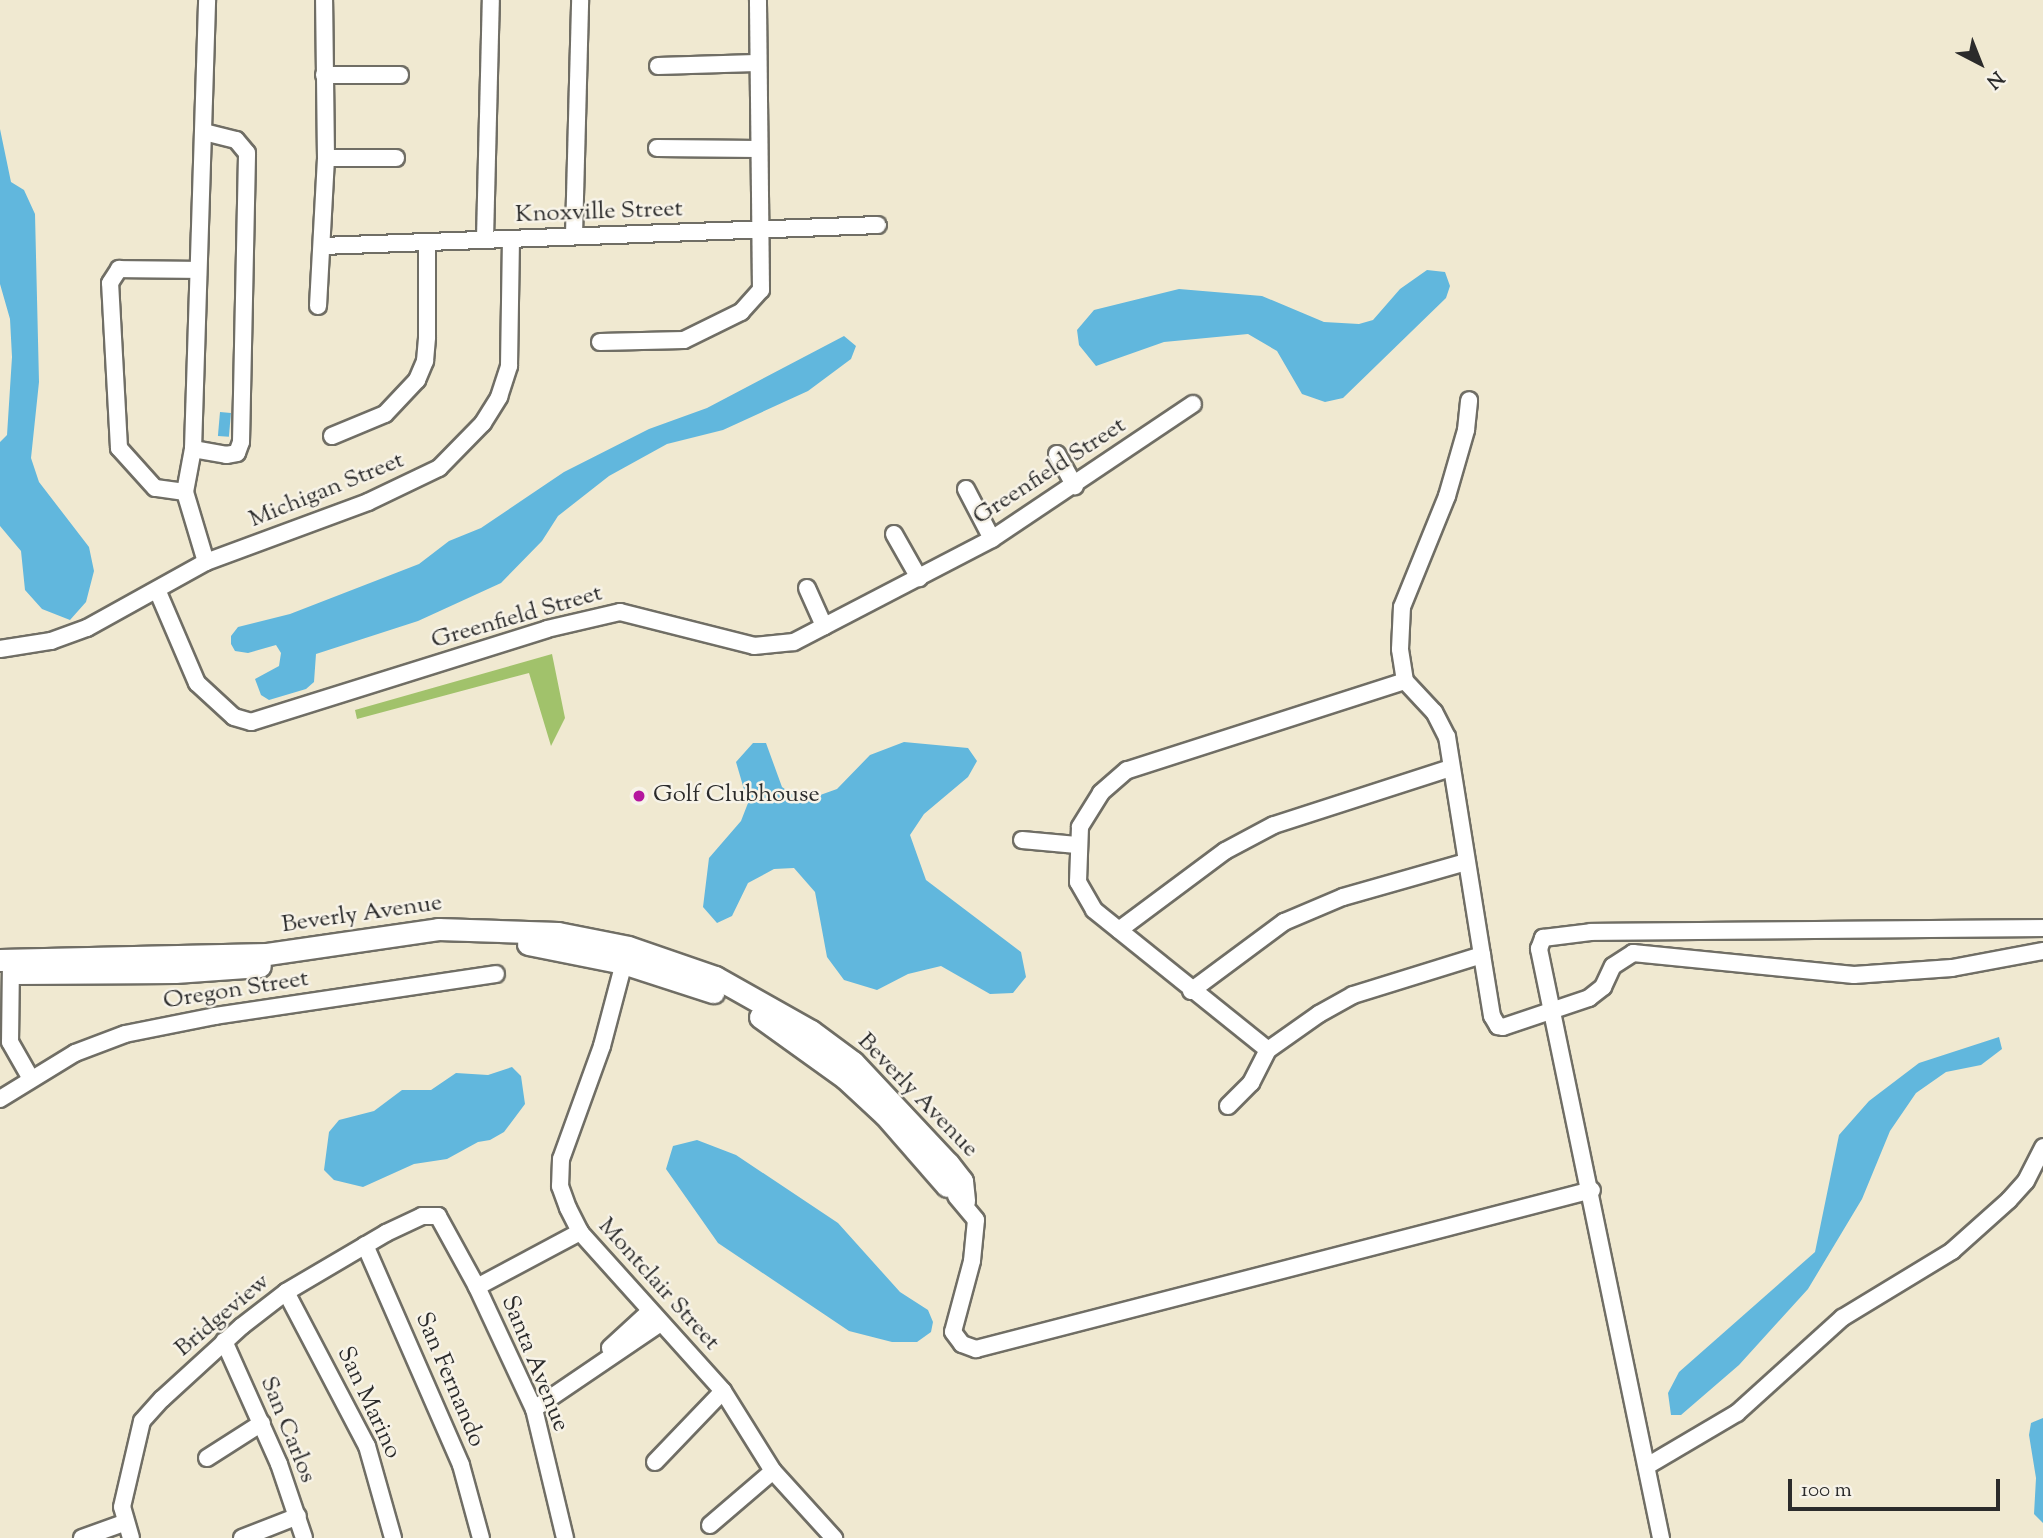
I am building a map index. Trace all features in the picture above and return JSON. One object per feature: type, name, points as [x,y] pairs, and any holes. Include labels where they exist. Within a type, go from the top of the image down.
[{"type":"street","points":[[206,562],[185,492],[193,449],[197,270],[205,132],[207,0]]},
{"type":"street","points":[[318,306],[326,158],[324,0]]},
{"type":"street","points":[[485,239],[491,0]]},
{"type":"street","points":[[574,235],[580,0]]},
{"type":"street","points":[[600,342],[684,340],[753,304],[761,290],[763,231],[756,63],[758,0]]},
{"type":"street","points":[[658,66],[756,63]]},
{"type":"street","points":[[324,75],[400,75]]},
{"type":"street","points":[[193,449],[226,455],[237,453],[241,442],[247,153],[236,140],[205,132]]},
{"type":"street","points":[[657,148],[758,149]]},
{"type":"street","points":[[326,158],[396,158]]},
{"type":"street","name":"Knoxville Street","points":[[322,246],[878,225]]},
{"type":"street","name":"Michigan Street","points":[[0,649],[51,641],[158,592],[206,562],[413,484],[462,447],[499,397],[509,366],[511,239]]},
{"type":"street","points":[[332,436],[385,414],[418,380],[425,362],[428,337],[427,243]]},
{"type":"street","points":[[185,492],[155,488],[119,448],[110,283],[119,269],[197,270]]},
{"type":"street","points":[[1469,400],[1466,430],[1447,496],[1402,607],[1400,649],[1405,681],[1434,712],[1447,737],[1482,955],[1497,1026],[1589,998],[1603,987],[1613,966],[1633,953],[1854,975],[1952,968],[2043,951]]},
{"type":"street","name":"Greenfield Street","points":[[158,592],[197,683],[234,717],[251,722],[547,629],[620,612],[754,646],[794,642],[992,539],[1193,404]]},
{"type":"street","points":[[1057,454],[1074,486]]},
{"type":"street","points":[[966,489],[992,539]]},
{"type":"street","points":[[894,534],[919,578]]},
{"type":"street","points":[[807,588],[824,626]]},
{"type":"street","points":[[1268,1050],[1191,991],[1119,930],[1085,896],[1078,881],[1077,845],[1089,808],[1126,770],[1405,681]]},
{"type":"street","points":[[1119,930],[1225,851],[1274,825],[1451,768]]},
{"type":"street","points":[[1022,840],[1077,845]]},
{"type":"street","points":[[1191,991],[1284,922],[1343,897],[1466,862]]},
{"type":"street","name":"Beverly Avenue","points":[[5,966],[267,954],[438,929],[558,933],[626,955],[715,977],[811,1031],[853,1062],[948,1163],[962,1181],[964,1201]]},
{"type":"street","points":[[1661,1538],[1592,1190],[1539,949],[1543,938],[1556,933],[2043,929]]},
{"type":"street","name":"Beverly Avenue","points":[[626,955],[705,988],[798,1041],[885,1115],[964,1201]]},
{"type":"street","name":"Montclair Street","points":[[626,955],[602,1046],[561,1159],[560,1186],[580,1232],[654,1318],[723,1391],[773,1471],[830,1537]]},
{"type":"street","points":[[1228,1107],[1251,1083],[1268,1050],[1353,995],[1482,955]]},
{"type":"street","points":[[5,966],[9,1042],[30,1077]]},
{"type":"street","name":"Oregon Street","points":[[0,1099],[30,1077],[101,1042],[155,1027],[496,974]]},
{"type":"street","points":[[1647,1466],[1737,1413],[1842,1318],[1952,1251],[2009,1200],[2026,1181],[2043,1147]]},
{"type":"street","points":[[964,1201],[976,1222],[972,1261],[953,1332],[962,1344],[976,1349],[1592,1190]]},
{"type":"street","name":"Bridgeview","points":[[128,1531],[122,1507],[142,1421],[224,1341],[286,1292],[365,1245],[422,1216],[438,1216]]},
{"type":"street","name":"Santa Avenue","points":[[438,1216],[477,1287],[531,1405],[565,1538]]},
{"type":"street","points":[[477,1287],[580,1232]]},
{"type":"street","name":"San Fernando","points":[[365,1245],[461,1465],[481,1538]]},
{"type":"street","name":"San Marino","points":[[286,1292],[367,1446],[393,1538]]},
{"type":"street","points":[[531,1405],[654,1318]]},
{"type":"street","name":"San Carlos","points":[[224,1341],[262,1423],[304,1538]]},
{"type":"street","points":[[655,1462],[723,1391]]},
{"type":"street","points":[[207,1458],[262,1423]]},
{"type":"street","points":[[710,1525],[773,1471]]},
{"type":"street","points":[[242,1538],[298,1516]]},
{"type":"street","points":[[82,1538],[128,1531]]},
{"type":"green space","points":[[552,654],[565,718],[551,746],[529,673],[357,719],[355,710]]},
{"type":"water","points":[[0,129],[11,182],[24,190],[35,214],[39,382],[31,458],[39,482],[89,547],[94,571],[86,602],[70,620],[42,609],[25,590],[21,551],[0,526],[0,442],[7,435],[12,357],[10,319],[0,284]]},
{"type":"water","points":[[1427,270],[1445,272],[1450,286],[1446,298],[1343,398],[1325,402],[1302,394],[1277,351],[1248,334],[1164,342],[1096,366],[1079,345],[1077,330],[1094,310],[1179,289],[1262,296],[1324,322],[1359,324],[1373,320],[1400,289]]},
{"type":"water","points":[[844,336],[856,346],[851,359],[808,391],[723,430],[667,444],[609,476],[558,516],[542,541],[501,583],[418,621],[316,654],[314,682],[306,689],[269,700],[261,695],[255,679],[279,666],[281,653],[276,645],[248,653],[235,651],[231,644],[231,636],[238,627],[290,614],[419,564],[449,541],[481,528],[564,472],[649,429],[707,408]]},
{"type":"water","points":[[220,412],[231,413],[229,437],[218,436]]},
{"type":"water","points":[[904,742],[968,748],[977,761],[968,777],[924,814],[910,835],[926,880],[1021,952],[1026,977],[1013,993],[990,994],[941,966],[908,974],[877,990],[844,980],[827,957],[815,892],[794,868],[774,869],[748,883],[732,916],[717,923],[703,907],[709,858],[741,821],[748,803],[736,762],[753,743],[766,743],[782,787],[797,798],[809,799],[837,789],[870,755]]},
{"type":"water","points":[[1999,1037],[2002,1049],[1981,1065],[1946,1072],[1916,1093],[1890,1131],[1862,1199],[1808,1289],[1739,1365],[1681,1415],[1671,1415],[1668,1393],[1679,1372],[1815,1252],[1839,1135],[1869,1101],[1919,1063]]},
{"type":"water","points":[[512,1067],[521,1076],[525,1104],[504,1132],[490,1140],[478,1142],[447,1159],[414,1164],[363,1187],[334,1180],[324,1170],[329,1132],[339,1120],[374,1111],[402,1090],[431,1090],[456,1073],[488,1075]]},
{"type":"water","points":[[697,1140],[736,1155],[838,1223],[900,1292],[928,1310],[933,1322],[931,1332],[917,1342],[892,1342],[849,1331],[718,1243],[666,1169],[673,1146]]},
{"type":"water","points":[[2043,1418],[2043,1523],[2034,1514],[2036,1478],[2029,1435],[2031,1423]]},
{"type":"place","name":"Golf Clubhouse","points":[[639,796]]}]
